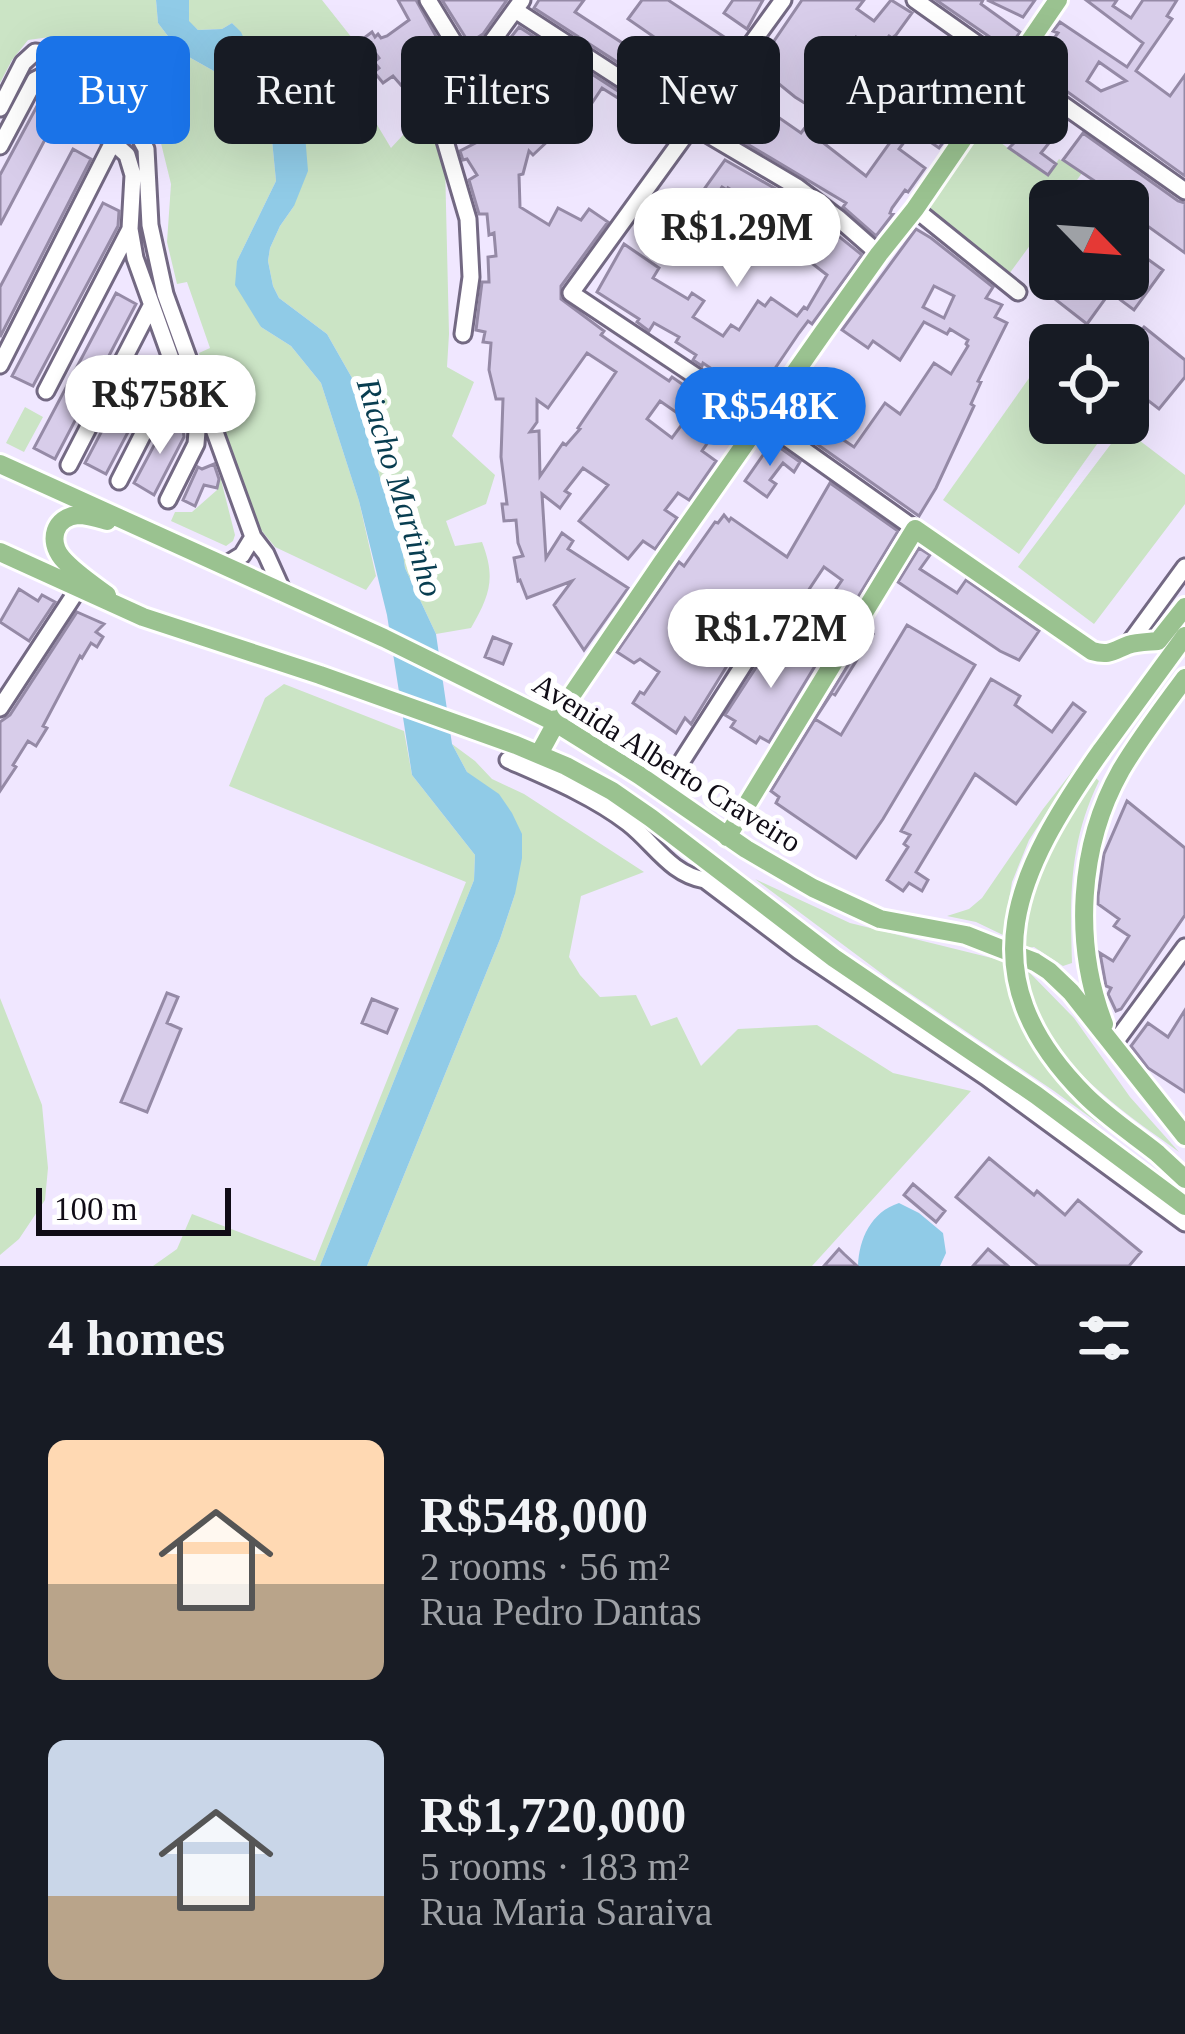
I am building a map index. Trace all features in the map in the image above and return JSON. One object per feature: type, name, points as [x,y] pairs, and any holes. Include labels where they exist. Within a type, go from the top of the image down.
[{"type":"main road","points":[[1033,36],[1058,0]]},
{"type":"main road","points":[[538,754],[648,584],[959,144]]},
{"type":"main road","name":"Avenida Alberto Craveiro","points":[[0,464],[384,638],[556,723],[813,888],[880,919],[966,935],[1035,962],[1071,992],[1185,1136]]},
{"type":"main road","points":[[126,610],[63,559],[55,546],[55,531],[64,519],[79,515],[152,533]]},
{"type":"main road","points":[[728,837],[915,530],[1092,651],[1109,655],[1158,640],[1185,607]]},
{"type":"main road","name":"Avenida Alberto Craveiro","points":[[0,552],[126,610],[538,754],[612,791],[834,958],[1036,1095],[1185,1206]]},
{"type":"main road","points":[[1185,636],[1050,827],[1024,884],[1015,934],[1018,988],[1029,1017],[1067,1076],[1185,1179]]},
{"type":"main road","points":[[1113,1045],[1089,974],[1083,914],[1095,829],[1119,773],[1185,678]]},
{"type":"street","points":[[428,0],[450,36]]},
{"type":"street","points":[[757,36],[783,0]]},
{"type":"street","points":[[915,0],[965,36]]},
{"type":"street","points":[[496,36],[518,5],[617,73]]},
{"type":"street","points":[[0,108],[23,63],[35,52],[44,52],[140,136],[146,149],[154,250],[165,294],[253,537],[284,594]]},
{"type":"street","points":[[0,146],[36,80]]},
{"type":"street","points":[[1068,108],[1184,188]]},
{"type":"street","points":[[0,365],[112,144]]},
{"type":"street","points":[[115,144],[132,167],[130,229],[135,258],[197,431],[168,500]]},
{"type":"street","points":[[446,144],[468,219],[471,278],[464,334]]},
{"type":"street","points":[[678,144],[571,293],[915,530]]},
{"type":"street","points":[[724,144],[796,187],[879,254]]},
{"type":"street","points":[[915,209],[1018,292]]},
{"type":"street","points":[[46,391],[130,229]]},
{"type":"street","points":[[70,465],[151,306]]},
{"type":"street","points":[[165,345],[182,338]]},
{"type":"street","points":[[119,481],[174,373]]},
{"type":"street","points":[[224,566],[242,555],[253,537]]},
{"type":"street","points":[[1128,646],[1185,567]]},
{"type":"street","points":[[0,708],[78,590]]},
{"type":"street","points":[[662,791],[767,628],[782,625],[836,658]]},
{"type":"street","points":[[508,760],[557,781],[629,824],[660,856],[691,877],[705,880],[1185,1223]]},
{"type":"street","points":[[1113,1045],[1185,947]]},
{"type":"green space","points":[[0,0],[156,0],[158,23],[168,36],[36,36],[12,60],[0,83]]},
{"type":"green space","points":[[189,0],[322,0],[350,36],[241,36],[232,23],[222,29],[198,30],[189,22]]},
{"type":"green space","points":[[190,58],[214,71],[214,144],[272,144],[276,181],[237,261],[261,327],[291,346],[321,383],[359,501],[376,576],[366,590],[275,547],[257,525],[199,353],[210,348],[187,282],[177,284],[167,242],[171,184],[161,144],[190,144]]},
{"type":"green space","points":[[377,125],[391,148],[401,137],[401,144],[439,144],[445,163],[447,367],[474,382],[452,436],[495,475],[486,504],[446,521],[455,546],[482,542],[489,566],[489,586],[471,628],[436,634],[405,568],[398,519],[382,485],[352,378],[327,334],[279,298],[273,286],[270,248],[294,206],[280,144],[377,144]]},
{"type":"green space","points":[[968,144],[1002,144],[1047,176],[1059,159],[1082,173],[1077,180],[1029,180],[1029,247],[1009,274],[928,214],[926,204]]},
{"type":"green space","points":[[1029,378],[1029,444],[1097,444],[1019,554],[943,500]]},
{"type":"green space","points":[[25,407],[43,417],[24,452],[6,443]]},
{"type":"green space","points":[[1111,444],[1144,444],[1185,475],[1185,504],[1094,624],[1018,567]]},
{"type":"green space","points":[[220,476],[235,535],[226,546],[171,521],[175,512],[192,512],[217,490]]},
{"type":"green space","points":[[284,684],[404,731],[412,775],[475,855],[474,880],[320,1266],[153,1266],[177,1249],[192,1214],[315,1261],[466,882],[229,786],[265,698]]},
{"type":"green space","points":[[452,744],[492,779],[524,794],[644,872],[581,896],[569,957],[600,997],[636,995],[651,1026],[677,1017],[701,1066],[738,1029],[817,1025],[893,1073],[971,1091],[812,1266],[367,1266],[515,894]]},
{"type":"green space","points":[[1078,764],[1029,840],[1012,882],[1003,935],[976,922],[947,916],[969,909],[982,898]]},
{"type":"green space","points":[[1094,776],[1099,781],[1082,826],[1074,870],[1072,963],[1063,966],[1034,947],[1023,949],[1026,923],[1046,858]]},
{"type":"green space","points":[[755,879],[850,923],[1004,961],[1012,997],[1042,1057],[1063,1083],[1170,1170],[1168,1174],[893,982]]},
{"type":"green space","points":[[1028,971],[1074,1018],[1130,1097],[1179,1152],[1106,1097],[1063,1053],[1034,1001]]},
{"type":"green space","points":[[0,998],[42,1105],[48,1168],[45,1200],[19,1239],[0,1255]]},
{"type":"water","points":[[156,0],[189,0],[189,21],[198,30],[222,29],[232,23],[243,36],[214,36],[214,71],[190,58],[190,36],[168,36],[158,23]]},
{"type":"water","points":[[272,144],[306,144],[308,171],[270,248],[273,286],[279,298],[327,334],[352,378],[382,485],[398,519],[405,568],[436,634],[452,744],[467,772],[499,794],[522,834],[515,894],[500,939],[367,1266],[320,1266],[474,880],[475,855],[412,775],[387,615],[359,501],[321,383],[291,346],[261,327],[235,285],[237,261],[276,181]]},
{"type":"water","points":[[899,1203],[943,1233],[946,1253],[940,1266],[858,1266],[868,1228]]},
{"type":"building","points":[[398,0],[416,0],[436,36],[401,36],[401,85],[393,76],[383,83],[377,76],[376,36],[378,34],[381,38],[387,36],[409,20]]},
{"type":"building","points":[[442,0],[507,0],[483,34],[465,36]]},
{"type":"building","points":[[539,0],[584,0],[575,12],[617,39],[617,62],[593,46],[593,36],[577,36],[534,8]]},
{"type":"building","points":[[642,0],[668,0],[723,36],[653,36],[628,19]]},
{"type":"building","points":[[733,0],[763,0],[747,29],[724,13]]},
{"type":"building","points":[[802,0],[864,0],[857,9],[874,21],[891,0],[912,13],[895,36],[804,36],[804,103],[780,85],[777,36]]},
{"type":"building","points":[[936,0],[983,0],[981,4],[1020,32],[1017,36],[988,36]]},
{"type":"building","points":[[987,0],[1035,0],[1023,17]]},
{"type":"building","points":[[1086,0],[1117,0],[1113,6],[1131,18],[1143,0],[1177,0],[1167,16],[1172,19],[1136,71],[1170,96],[1185,75],[1185,176],[1068,92],[1068,36],[1056,36],[1053,31],[1060,22],[1127,67],[1143,43]],"holes":[[[1099,62],[1126,81],[1101,91],[1087,81]]]},
{"type":"building","points":[[519,27],[533,36],[512,36]]},
{"type":"building","points":[[593,75],[617,90],[617,97],[602,88],[593,102]]},
{"type":"building","points":[[36,108],[36,144],[43,144],[0,225],[0,175]]},
{"type":"building","points":[[780,118],[801,133],[804,129],[804,144],[825,144],[866,176],[889,144],[903,144],[899,149],[925,168],[876,236],[843,207],[846,203],[747,144],[780,144]]},
{"type":"building","points":[[1083,133],[1149,180],[1093,180],[1063,160]]},
{"type":"building","points":[[473,144],[545,144],[533,155],[529,151],[519,175],[520,207],[549,225],[558,208],[581,220],[589,209],[608,222],[561,286],[561,299],[604,331],[601,335],[611,342],[669,381],[672,377],[715,412],[718,408],[738,421],[724,442],[713,435],[702,451],[716,461],[689,500],[678,493],[665,510],[677,518],[655,549],[643,541],[628,559],[579,521],[608,485],[583,468],[565,491],[570,494],[560,508],[542,494],[546,558],[562,533],[573,541],[568,549],[628,588],[584,650],[554,605],[572,581],[527,598],[518,581],[514,558],[523,556],[516,520],[504,521],[502,504],[507,504],[501,457],[503,399],[496,399],[489,370],[491,343],[483,342],[485,332],[476,330],[482,282],[489,282],[488,257],[496,256],[494,233],[489,235],[487,214],[479,214],[469,180],[477,175],[460,151]],"holes":[[[587,353],[616,372],[580,429],[563,443],[540,476],[539,431],[530,432],[537,422],[537,400],[548,408]],[[660,401],[686,419],[672,438],[647,419]]]},
{"type":"building","points":[[1048,144],[1041,153],[1056,164],[1048,175],[1009,148]]},
{"type":"building","points":[[73,149],[91,159],[0,337],[0,287]]},
{"type":"building","points":[[725,160],[790,197],[862,255],[812,324],[808,321],[799,333],[755,398],[693,360],[696,355],[676,342],[679,337],[654,323],[649,331],[639,319],[597,292],[624,244],[659,268],[653,278],[688,299],[692,293],[704,301],[693,317],[723,336],[731,325],[739,330],[758,301],[765,306],[771,298],[797,316],[807,309],[827,275],[800,254],[796,261],[772,245],[787,224],[728,188],[722,187],[716,196],[705,188]]},
{"type":"building","points":[[1149,180],[1185,203],[1185,253],[1149,227]]},
{"type":"building","points":[[103,203],[119,211],[118,226],[33,386],[12,376]]},
{"type":"building","points":[[916,229],[993,287],[986,298],[1002,305],[995,317],[1007,323],[978,381],[974,406],[919,516],[814,442],[827,429],[854,447],[885,403],[900,414],[934,363],[951,374],[968,340],[924,322],[900,360],[873,341],[868,348],[842,330]],"holes":[[[934,286],[954,296],[944,318],[923,307]]]},
{"type":"building","points":[[1149,260],[1163,270],[1149,289]]},
{"type":"building","points":[[116,293],[136,304],[55,459],[34,448]]},
{"type":"building","points":[[1056,300],[1104,300],[1087,324]]},
{"type":"building","points":[[1121,300],[1141,300],[1134,310]]},
{"type":"building","points":[[1149,331],[1185,360],[1185,377],[1159,409],[1149,401]]},
{"type":"building","points":[[137,364],[158,375],[106,474],[85,463]]},
{"type":"building","points":[[168,419],[183,428],[184,437],[154,495],[134,483]]},
{"type":"building","points":[[772,442],[800,462],[794,472],[783,463],[770,480],[776,484],[767,497],[745,481]]},
{"type":"building","points":[[214,464],[217,488],[204,485],[195,506],[183,500],[198,467]]},
{"type":"building","points":[[830,483],[898,531],[855,602],[847,597],[832,622],[840,627],[831,641],[769,604],[691,724],[685,718],[676,733],[633,703],[659,672],[617,652],[679,562],[684,566],[715,522],[724,515],[731,518],[787,557]],"holes":[[[824,567],[842,580],[823,608],[804,597]]]},
{"type":"building","points":[[919,548],[930,555],[920,569],[957,593],[966,580],[1039,631],[1019,660],[898,582]]},
{"type":"building","points":[[19,589],[38,601],[42,595],[55,602],[29,641],[0,622]]},
{"type":"building","points":[[77,612],[104,624],[96,632],[103,637],[97,647],[91,643],[80,656],[43,726],[47,728],[36,746],[28,741],[0,791],[0,722],[10,715]]},
{"type":"building","points":[[907,625],[975,665],[856,858],[776,803],[779,797],[771,791],[815,719],[841,735]]},
{"type":"building","points":[[869,631],[873,634],[817,717]]},
{"type":"building","points":[[493,637],[511,644],[503,664],[485,657]]},
{"type":"building","points":[[776,637],[818,661],[769,742],[760,737],[756,743],[731,727],[735,721],[725,715]]},
{"type":"building","points":[[991,679],[1020,696],[1015,705],[1052,732],[1073,703],[1085,712],[1016,804],[975,774],[916,872],[928,880],[922,891],[909,883],[903,891],[887,880],[908,847],[904,844],[910,835],[901,831]]},
{"type":"building","points":[[1127,801],[1185,848],[1185,915],[1116,1011],[1100,953],[1113,961],[1129,936],[1114,926],[1119,919],[1098,904],[1098,896],[1104,854]]},
{"type":"building","points":[[167,993],[178,997],[167,1023],[181,1029],[147,1112],[121,1102]]},
{"type":"building","points":[[372,999],[397,1009],[387,1033],[362,1023]]},
{"type":"building","points":[[1185,1010],[1185,1092],[1148,1068],[1131,1046],[1148,1023],[1168,1037]]},
{"type":"building","points":[[989,1158],[1065,1215],[1078,1200],[1141,1252],[1129,1266],[1038,1266],[956,1197]]},
{"type":"building","points":[[913,1184],[945,1211],[936,1222],[904,1195]]},
{"type":"building","points":[[839,1249],[844,1254],[857,1266],[824,1266]]},
{"type":"building","points":[[988,1249],[1008,1266],[973,1266]]},
{"type":"water label","name":"Riacho Martinho","points":[[401,487]]}]
